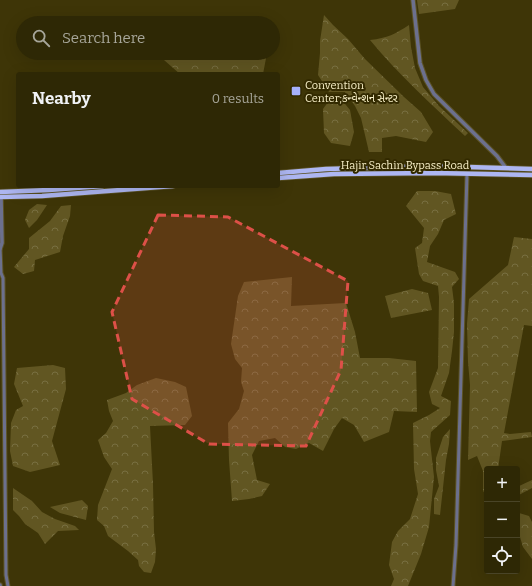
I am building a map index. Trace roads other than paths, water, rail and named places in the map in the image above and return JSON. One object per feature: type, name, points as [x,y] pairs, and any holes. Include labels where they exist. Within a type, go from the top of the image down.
[{"type":"highway","points":[[280,173],[326,169],[426,166],[532,169]]},
{"type":"highway","name":"Hajir Sachin Bypass Road","points":[[280,178],[334,174],[434,173],[532,175]]},
{"type":"highway","points":[[0,196],[76,188]]},
{"type":"highway","points":[[0,196],[50,195],[146,188]]},
{"type":"street","points":[[413,0],[420,63],[426,80],[434,94],[497,156],[506,168]]},
{"type":"street","points":[[454,586],[468,174]]},
{"type":"street","points":[[0,196],[1,273],[3,278],[6,575],[8,586]]},
{"type":"place","name":"Convention Center;કન્વેન્શન સેન્ટર","points":[[296,91]]}]
